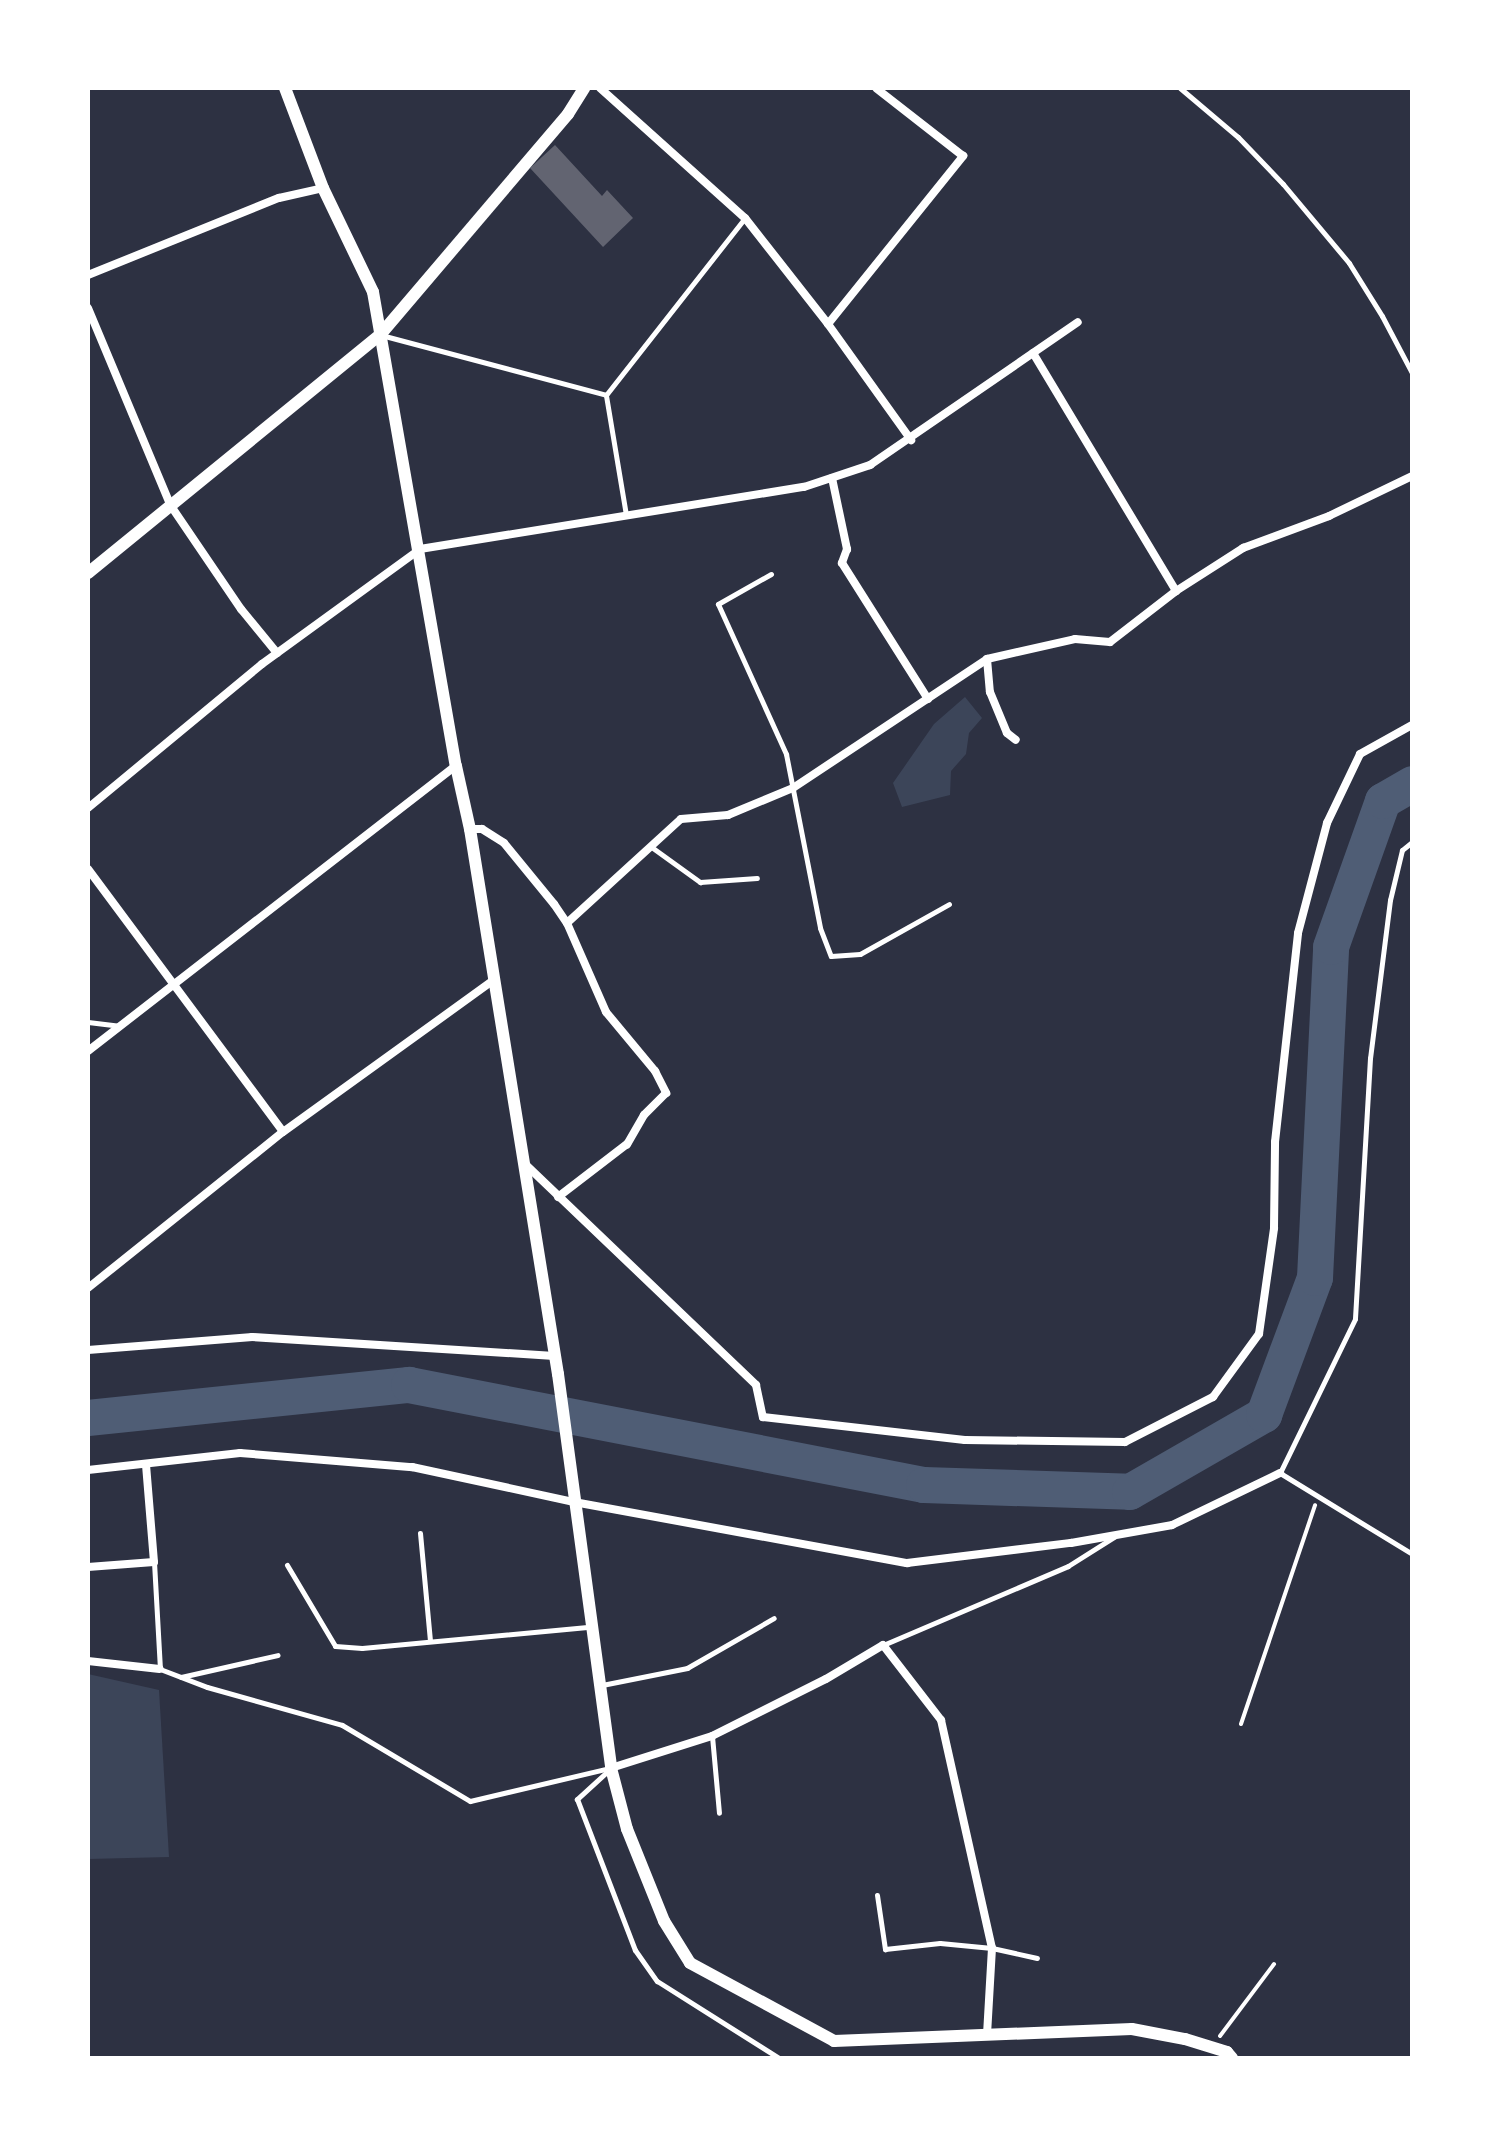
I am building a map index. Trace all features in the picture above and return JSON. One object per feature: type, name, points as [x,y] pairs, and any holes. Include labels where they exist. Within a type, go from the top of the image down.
[{"type":"street","points":[[285,88],[323,188],[373,292],[456,766],[470,829],[492,981],[558,1374],[611,1768],[627,1829],[658,1906],[690,1963],[834,2041],[1132,2029],[1212,2047],[1227,2052],[1232,2058]]},
{"type":"street","points":[[88,573],[380,335],[540,148],[584,88]]},
{"type":"street","points":[[600,88],[745,218],[828,324],[911,440]]},
{"type":"street","points":[[828,324],[963,156],[876,88]]},
{"type":"street","points":[[88,275],[279,198],[323,188]]},
{"type":"street","points":[[88,308],[171,506],[241,609],[277,653]]},
{"type":"street","points":[[88,808],[277,653],[420,549],[804,487],[870,465],[911,440],[1078,322]]},
{"type":"street","points":[[1033,353],[1176,591]]},
{"type":"street","points":[[567,923],[681,819],[728,815],[793,788],[987,659],[1075,639],[1110,642],[1176,591],[1243,548],[1329,516],[1412,476]]},
{"type":"street","points":[[832,478],[847,549],[842,563],[928,699]]},
{"type":"street","points":[[987,659],[990,692],[1007,733],[1016,740]]},
{"type":"street","points":[[522,1161],[756,1385],[763,1417],[965,1440],[1125,1442],[1213,1397],[1259,1334],[1274,1228],[1275,1142],[1298,933],[1327,823],[1360,754],[1412,725]]},
{"type":"street","points":[[88,1051],[456,766]]},
{"type":"street","points":[[470,829],[482,829],[504,843],[567,923],[606,1012],[655,1071],[666,1093],[644,1115],[627,1144],[558,1197]]},
{"type":"street","points":[[88,869],[283,1132]]},
{"type":"street","points":[[88,1288],[283,1132],[492,981]]},
{"type":"street","points":[[88,1350],[252,1337],[554,1356]]},
{"type":"street","points":[[88,1470],[240,1453],[412,1467],[574,1502],[907,1563],[1172,1525],[1280,1473]]},
{"type":"street","points":[[88,1567],[154,1562],[146,1464]]},
{"type":"street","points":[[611,1768],[712,1736],[826,1679],[883,1645],[941,1720],[992,1948],[987,2035]]},
{"type":"street","points":[[88,1661],[160,1669]]},
{"type":"lane","points":[[1180,88],[1238,137],[1283,184],[1349,263],[1412,373]]},
{"type":"lane","points":[[626,516],[606,395],[745,218]]},
{"type":"lane","points":[[380,335],[606,395]]},
{"type":"lane","points":[[771,574],[718,604],[786,754],[820,928],[831,956],[860,954],[949,904]]},
{"type":"lane","points":[[1412,842],[1402,850],[1390,900],[1370,1058],[1355,1319],[1280,1473],[1412,1554]]},
{"type":"lane","points":[[650,846],[700,882],[757,878]]},
{"type":"lane","points":[[88,1022],[119,1026]]},
{"type":"lane","points":[[420,1533],[430,1641]]},
{"type":"lane","points":[[883,1645],[1068,1566],[1119,1534]]},
{"type":"lane","points":[[154,1562],[160,1669],[342,1725],[470,1801],[611,1768]]},
{"type":"lane","points":[[287,1565],[335,1646],[362,1648],[591,1627]]},
{"type":"lane","points":[[599,1685],[687,1668],[774,1618]]},
{"type":"lane","points":[[180,1677],[278,1655]]},
{"type":"lane","points":[[712,1736],[719,1813]]},
{"type":"lane","points":[[611,1768],[577,1799],[635,1950],[657,1981],[779,2058]]},
{"type":"lane","points":[[877,1895],[885,1949],[930,1943],[992,1948],[1037,1958]]},
{"type":"path","points":[[1241,1724],[1318,1495]]},
{"type":"path","points":[[1212,2047],[1274,1964]]},
{"type":"shaded area","points":[[965,697],[982,718],[969,733],[966,754],[951,771],[950,795],[902,807],[893,783],[934,724]]},
{"type":"shaded area","points":[[88,1674],[159,1690],[169,1857],[88,1859]]},
{"type":"building","points":[[555,145],[602,196],[607,190],[633,218],[603,247],[530,168]]},
{"type":"waterway","points":[[88,1418],[409,1385],[924,1485],[1130,1492],[1264,1415],[1315,1278],[1331,947],[1383,801],[1412,784]]}]
